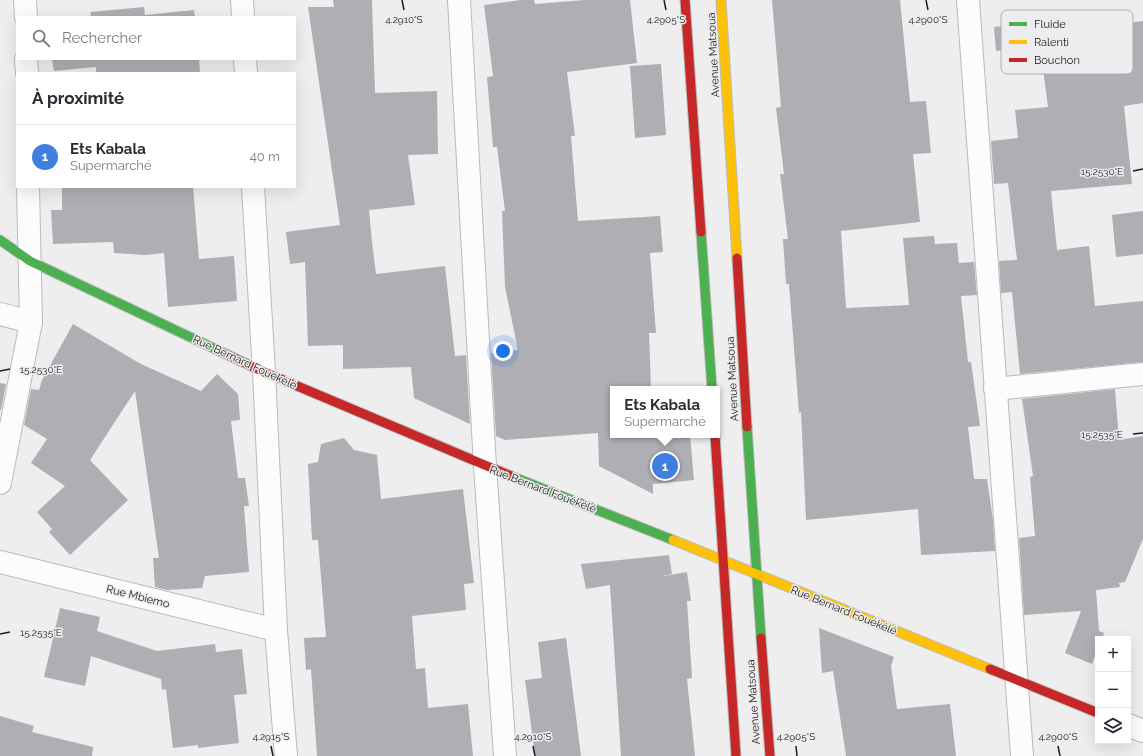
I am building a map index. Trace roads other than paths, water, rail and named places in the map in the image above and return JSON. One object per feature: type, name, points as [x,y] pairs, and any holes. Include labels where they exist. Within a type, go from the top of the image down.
[{"type":"street","points":[[26,0],[26,16]]},
{"type":"street","points":[[242,0],[243,16]]},
{"type":"street","points":[[459,0],[485,466],[505,756]]},
{"type":"street","name":"Avenue Matsoua","points":[[685,0],[712,386]]},
{"type":"street","name":"Avenue Matsoua","points":[[721,0],[756,574],[770,756]]},
{"type":"street","points":[[968,0],[1022,756]]},
{"type":"street","points":[[26,60],[27,72]]},
{"type":"street","points":[[245,60],[246,72]]},
{"type":"street","points":[[0,482],[31,322],[28,188]]},
{"type":"street","points":[[253,188],[264,372],[276,630],[286,756]]},
{"type":"street","name":"Rue Bernard Fouékélé","points":[[0,240],[30,262],[264,372],[485,466],[724,560],[1095,712]]},
{"type":"street","points":[[0,314],[31,322]]},
{"type":"street","points":[[995,389],[1143,374]]},
{"type":"street","name":"Avenue Matsoua","points":[[715,438],[736,756]]},
{"type":"street","name":"Rue Mbiemo","points":[[0,562],[276,630]]},
{"type":"street","points":[[1131,726],[1143,731]]},
{"type":"place","name":"Ets Kabala","points":[[665,466]]}]
